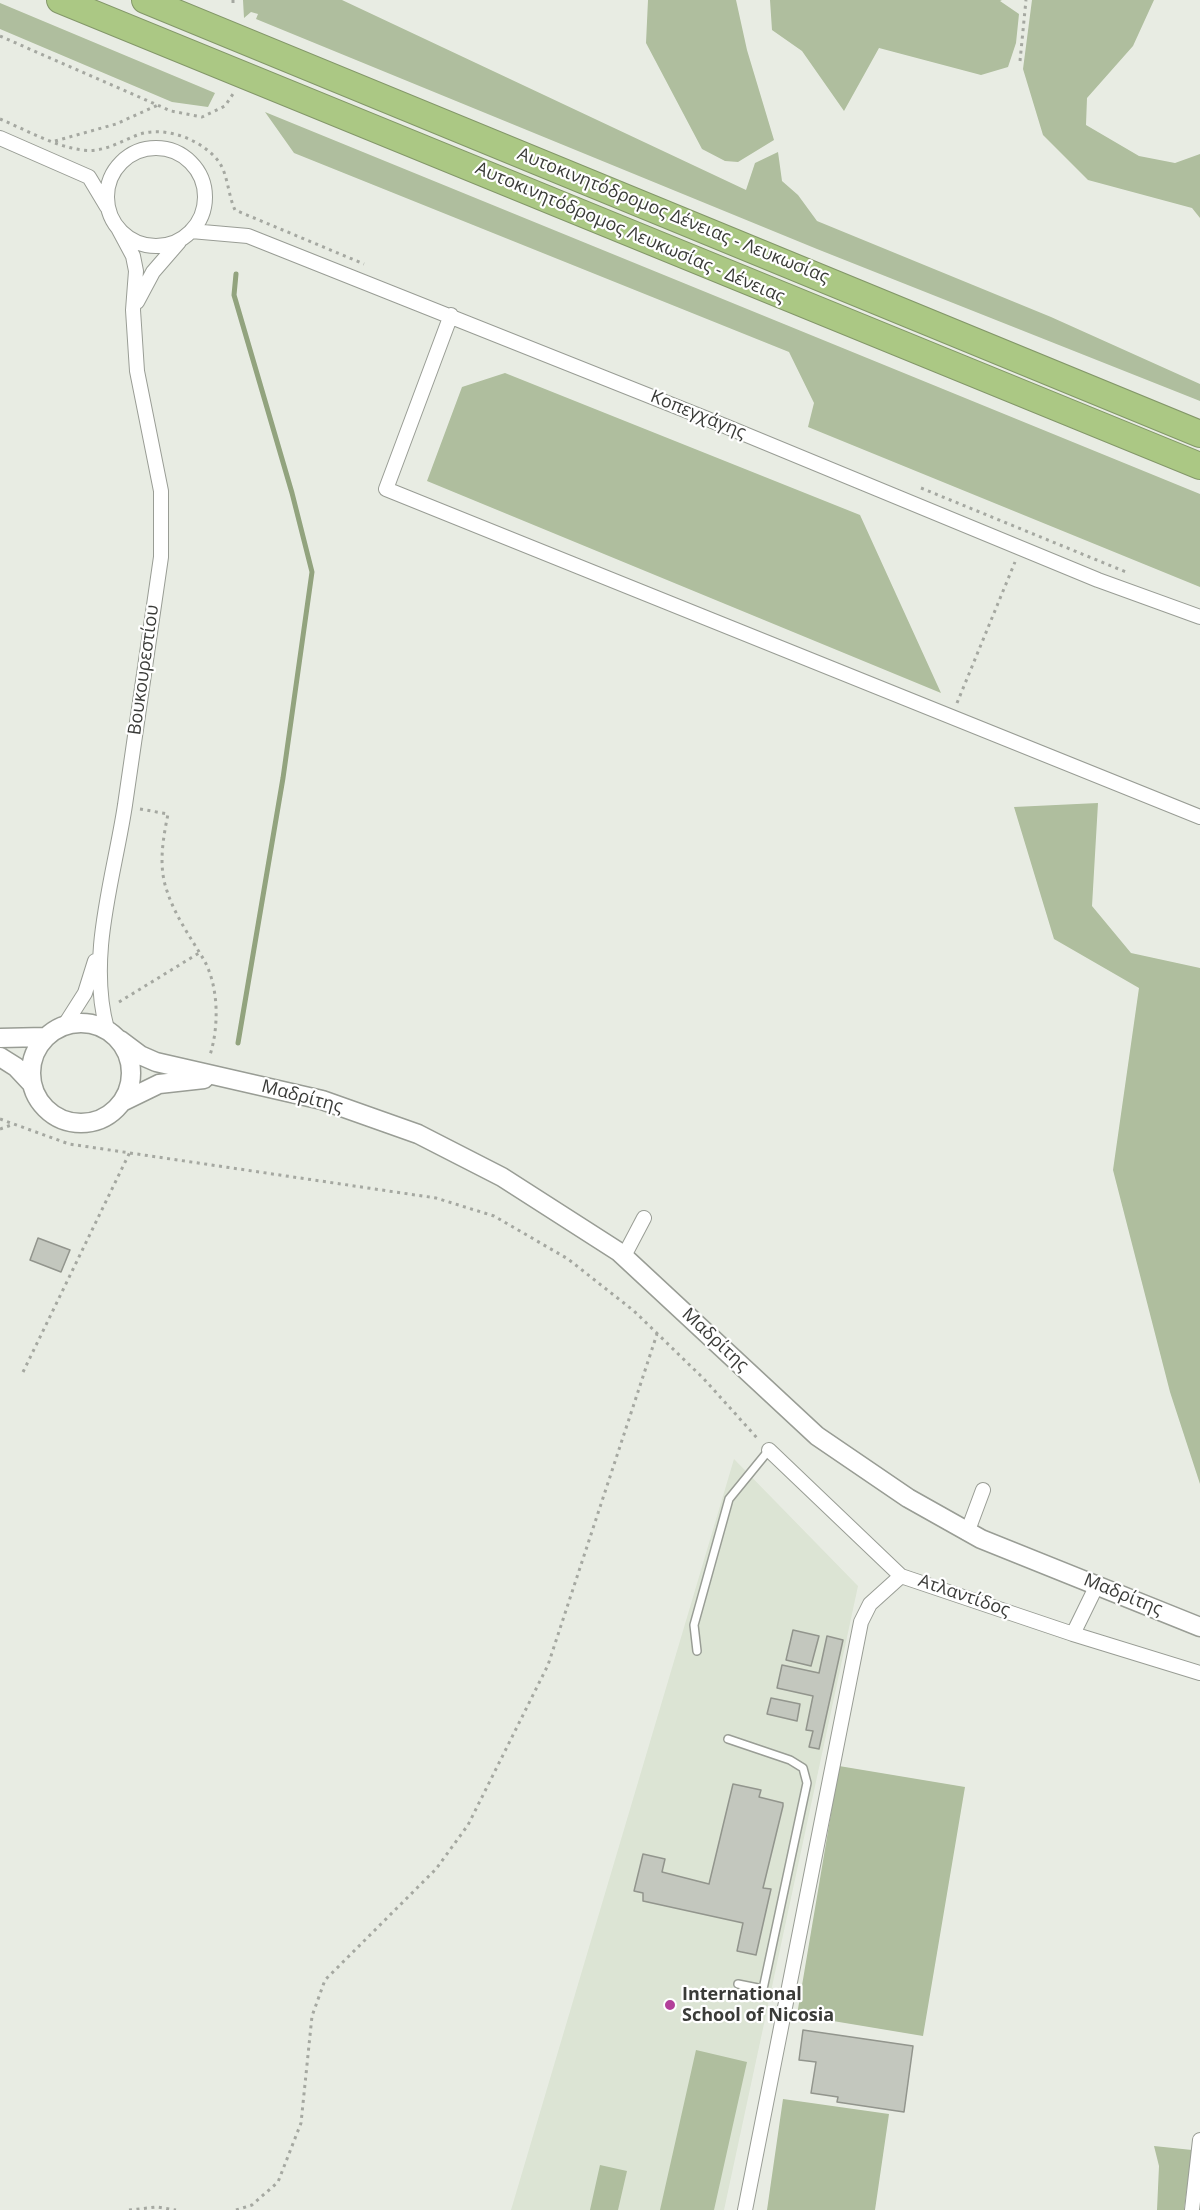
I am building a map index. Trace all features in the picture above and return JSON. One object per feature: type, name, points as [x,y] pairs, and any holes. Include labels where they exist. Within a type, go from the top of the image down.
[{"type":"highway","name":"Αυτοκινητόδρομος Λευκωσίας - Δένειας","points":[[60,0],[1200,466]]},
{"type":"highway","name":"Αυτοκινητόδρομος Δένειας - Λευκωσίας","points":[[145,0],[1200,434]]},
{"type":"street","points":[[0,138],[89,177],[118,228],[141,243],[169,244],[186,235]]},
{"type":"street","points":[[108,208],[107,191],[112,175],[122,162],[136,152],[153,148],[170,150],[185,157],[197,169],[204,184],[205,201],[200,218],[153,272],[133,310]]},
{"type":"street","name":"Βουκουρεστίου","points":[[113,1035],[101,1007],[100,951],[125,807],[161,557],[163,526],[161,491],[137,371],[133,310],[136,271],[133,256],[118,228]]},
{"type":"street","name":"Κοπεγχάγης","points":[[186,235],[248,236],[451,315],[1098,580],[1200,617]]},
{"type":"street","points":[[451,315],[386,489],[1200,818]]},
{"type":"street","points":[[64,1026],[85,993],[100,951]]},
{"type":"street","points":[[0,1057],[16,1067],[31,1083],[48,1111],[62,1120],[78,1123],[95,1122],[110,1114],[122,1102],[129,1088],[131,1071],[128,1055],[113,1035],[91,1023],[64,1026],[45,1037],[35,1050],[30,1067],[31,1083]]},
{"type":"street","name":"Μαδρίτης","points":[[113,1035],[140,1055],[156,1062],[322,1100],[418,1134],[502,1177],[624,1256],[817,1436],[908,1498],[967,1533],[1200,1627]]},
{"type":"street","points":[[0,1038],[45,1037]]},
{"type":"street","name":"Μαδρίτης","points":[[122,1102],[159,1084],[221,1078]]},
{"type":"street","points":[[624,1256],[644,1218]]},
{"type":"street","name":"Ατλαντίδος","points":[[769,1450],[901,1576],[1072,1634],[1200,1673]]},
{"type":"street","points":[[967,1533],[983,1490]]},
{"type":"street","points":[[746,2210],[861,1622],[870,1605],[901,1576]]},
{"type":"street","points":[[1072,1634],[1097,1585]]},
{"type":"street","points":[[1192,2210],[1200,2140]]},
{"type":"lane","points":[[697,1651],[694,1625],[729,1499],[769,1450]]},
{"type":"lane","points":[[728,1739],[790,1760],[803,1768],[807,1784],[763,1989],[738,1984]]},
{"type":"path","points":[[1020,61],[1026,0]]},
{"type":"path","points":[[0,36],[171,111],[202,117],[225,106],[234,92]]},
{"type":"path","points":[[53,141],[116,124],[158,105]]},
{"type":"path","points":[[0,119],[53,141],[84,150],[106,148],[142,134],[158,132],[176,135],[201,144],[219,162],[235,210],[371,267]]},
{"type":"path","points":[[921,488],[1127,573]]},
{"type":"path","points":[[954,710],[1015,562]]},
{"type":"path","points":[[138,809],[168,814],[162,844],[166,890],[209,972],[216,1012],[214,1041],[210,1055]]},
{"type":"path","points":[[119,1002],[199,953]]},
{"type":"path","points":[[0,1119],[69,1144],[436,1198],[494,1216],[568,1258],[634,1311],[704,1379],[769,1450]]},
{"type":"path","points":[[0,1129],[15,1124]]},
{"type":"path","points":[[23,1372],[130,1152]]},
{"type":"path","points":[[237,2210],[252,2205],[279,2182],[301,2123],[312,2016],[325,1980],[442,1860],[468,1825],[548,1665],[657,1334]]},
{"type":"path","points":[[129,2210],[157,2208],[176,2210]]},
{"type":"shaded area","name":"International School of Nicosia","points":[[734,1459],[858,1586],[724,2210],[511,2210]]},
{"type":"green space","points":[[243,0],[342,0],[746,190],[755,163],[778,152],[782,181],[798,195],[817,221],[1051,317],[1200,384],[1200,401],[817,249],[256,19],[258,14],[251,12],[244,18]]},
{"type":"green space","points":[[648,0],[736,0],[747,50],[774,140],[738,162],[725,161],[702,149],[646,43]]},
{"type":"green space","points":[[770,0],[1002,0],[1000,1],[1019,14],[1016,43],[1008,67],[981,75],[879,48],[844,111],[802,51],[772,30]]},
{"type":"green space","points":[[1032,0],[1154,0],[1133,46],[1087,98],[1086,125],[1139,156],[1175,163],[1200,154],[1200,218],[1192,208],[1088,180],[1043,135],[1023,69]]},
{"type":"green space","points":[[0,3],[215,93],[208,107],[172,102],[0,29]]},
{"type":"green space","points":[[265,112],[1200,494],[1200,587],[808,427],[814,403],[789,352],[294,153]]},
{"type":"green space","points":[[505,373],[860,515],[941,693],[427,481],[462,387]]},
{"type":"green space","points":[[1098,803],[1092,906],[1131,953],[1200,968],[1200,1484],[1170,1392],[1113,1170],[1139,988],[1054,939],[1014,807]]},
{"type":"green space","points":[[839,1766],[965,1787],[923,2036],[797,2015]]},
{"type":"green space","points":[[696,2050],[747,2062],[714,2210],[660,2210]]},
{"type":"green space","points":[[783,2099],[889,2114],[875,2210],[767,2210]]},
{"type":"green space","points":[[1154,2146],[1192,2150],[1184,2210],[1157,2210],[1159,2166]]},
{"type":"green space","points":[[600,2165],[627,2171],[618,2210],[590,2210]]},
{"type":"building","points":[[38,1238],[70,1250],[61,1272],[30,1260]]},
{"type":"building","points":[[793,1630],[819,1636],[811,1666],[786,1660]]},
{"type":"building","points":[[827,1636],[843,1640],[819,1749],[809,1747],[813,1731],[806,1730],[813,1696],[777,1688],[782,1665],[819,1673]]},
{"type":"building","points":[[771,1698],[800,1704],[797,1721],[767,1714]]},
{"type":"building","points":[[733,1784],[761,1790],[759,1797],[783,1803],[763,1888],[771,1889],[756,1955],[737,1951],[743,1923],[643,1901],[643,1893],[634,1891],[643,1854],[665,1859],[662,1872],[709,1884]]},
{"type":"building","points":[[803,2030],[913,2046],[904,2112],[837,2102],[838,2097],[811,2093],[816,2062],[799,2060]]},
{"type":"waterway","points":[[236,274],[234,295],[292,493],[312,572],[283,778],[238,1043]]},
{"type":"place","name":"International School of Nicosia","points":[[670,2005]]}]
